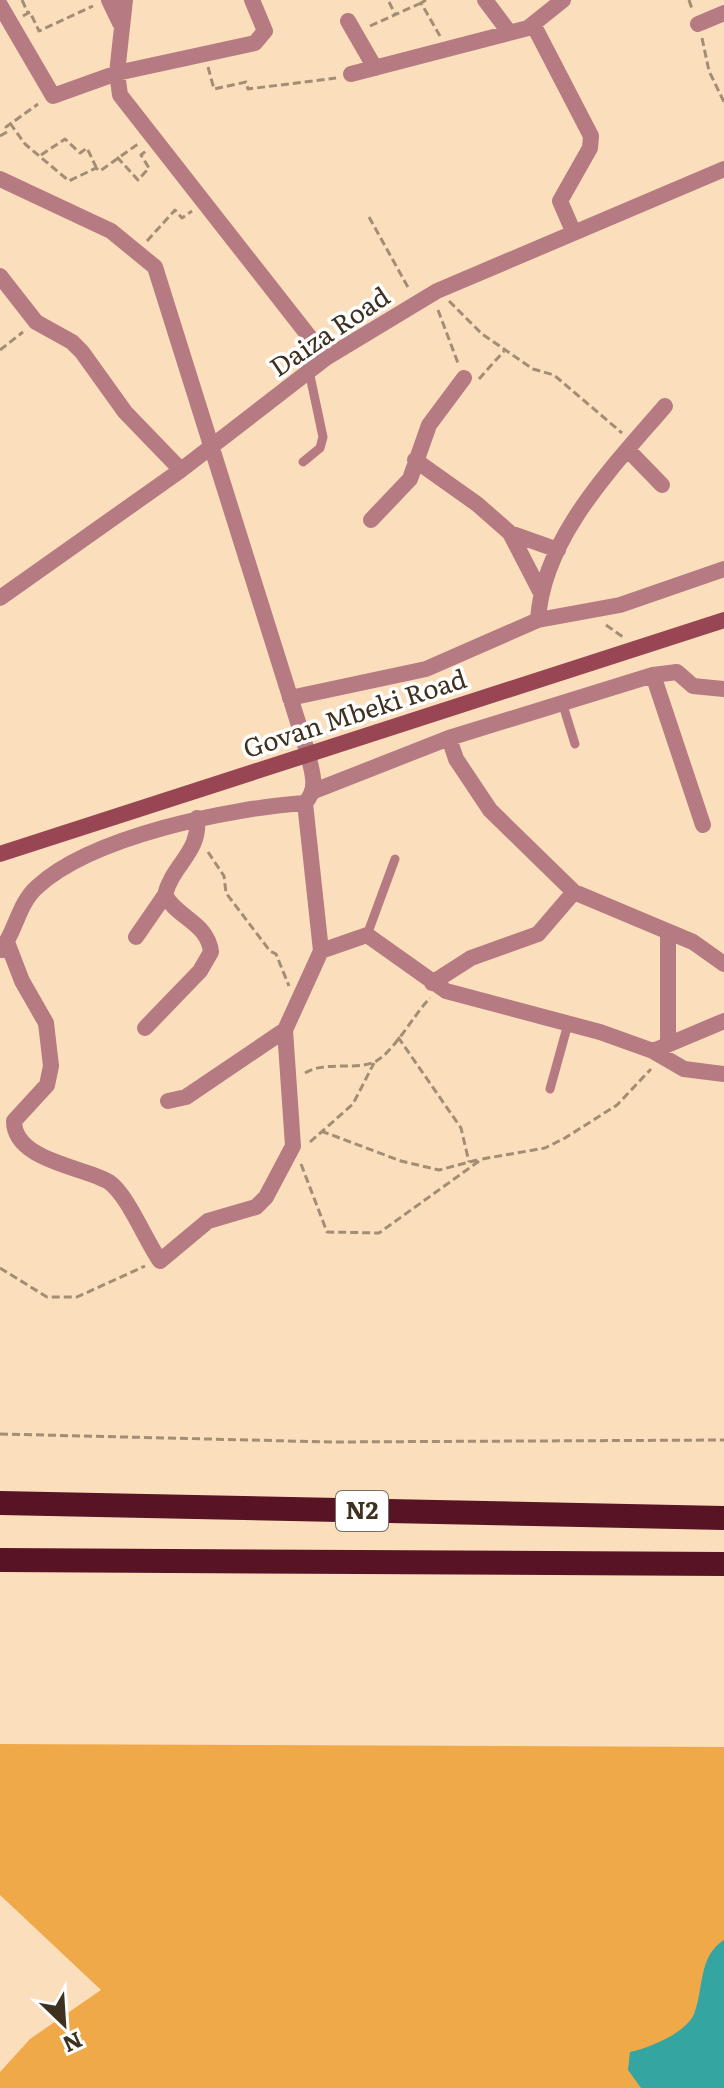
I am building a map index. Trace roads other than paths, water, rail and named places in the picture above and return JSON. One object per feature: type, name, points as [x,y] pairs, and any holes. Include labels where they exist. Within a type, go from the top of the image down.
[{"type":"highway","name":"N2","points":[[0,1503],[724,1518]]},
{"type":"highway","name":"N2","points":[[0,1560],[724,1564]]},
{"type":"main road","name":"Govan Mbeki Road","points":[[0,854],[724,620]]},
{"type":"street","points":[[125,0],[120,23],[117,73],[120,95],[326,358]]},
{"type":"street","points":[[0,5],[53,96],[117,73],[206,56],[262,39],[265,31],[252,0]]},
{"type":"street","points":[[485,0],[509,32]]},
{"type":"street","points":[[351,74],[534,26],[563,0]]},
{"type":"street","points":[[104,1],[120,23]]},
{"type":"street","points":[[698,24],[724,13]]},
{"type":"street","points":[[534,26],[588,126],[592,141],[560,201],[573,231]]},
{"type":"street","points":[[352,27],[375,68]]},
{"type":"street","name":"Daiza Road","points":[[0,598],[181,470],[326,358],[416,303],[573,231],[724,169]]},
{"type":"street","points":[[0,179],[111,231],[138,251],[160,276],[179,353],[212,447],[308,754],[309,797],[321,951],[285,1030],[295,1149],[256,1207],[208,1221],[160,1261],[115,1187],[95,1175],[68,1168],[40,1155],[24,1142],[14,1127],[17,1114],[47,1085],[51,1066],[46,1023],[4,946],[27,898],[52,875],[97,852],[254,806],[309,797],[449,738],[562,702],[653,675],[677,672],[693,686],[724,689]]},
{"type":"street","points":[[0,276],[36,322],[72,342],[82,352],[125,412],[181,470]]},
{"type":"street","points":[[371,520],[406,485],[429,425],[464,378]]},
{"type":"street","points":[[538,620],[540,591],[558,550],[592,495],[665,406]]},
{"type":"street","points":[[630,447],[662,485]]},
{"type":"street","points":[[415,460],[477,504],[510,533],[540,591]]},
{"type":"street","points":[[510,533],[558,550]]},
{"type":"street","points":[[290,698],[426,669],[538,620],[592,612],[724,569]]},
{"type":"street","points":[[653,675],[703,825]]},
{"type":"street","points":[[449,738],[456,759],[490,810],[574,892],[701,946],[724,964]]},
{"type":"street","points":[[136,937],[195,845],[198,824]]},
{"type":"street","points":[[435,986],[471,958],[538,934],[574,892]]},
{"type":"street","points":[[145,1028],[200,971],[211,952],[201,929],[175,909],[165,895]]},
{"type":"street","points":[[661,1051],[668,933]]},
{"type":"street","points":[[321,951],[367,935],[435,986],[476,1002],[661,1051],[697,1073],[724,1074]]},
{"type":"street","points":[[661,1051],[724,1021]]},
{"type":"street","points":[[168,1101],[186,1097],[285,1030]]},
{"type":"lane","points":[[303,462],[320,448],[323,437],[309,371]]},
{"type":"lane","points":[[562,702],[575,744]]},
{"type":"lane","points":[[367,935],[395,859]]},
{"type":"lane","points":[[550,1089],[568,1024]]},
{"type":"water","points":[[724,1940],[724,2088],[641,2088],[628,2070],[630,2052],[666,2039],[690,2021],[706,1964]]}]
